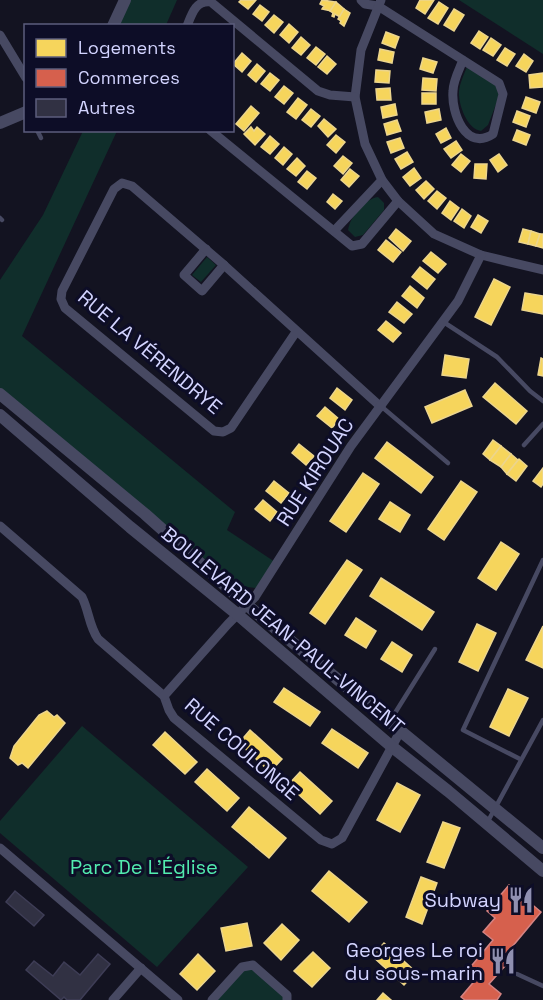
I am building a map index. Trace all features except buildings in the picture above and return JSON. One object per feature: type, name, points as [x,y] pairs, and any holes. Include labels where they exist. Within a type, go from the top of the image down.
[{"type":"street","points":[[113,24],[125,0]]},
{"type":"street","points":[[361,0],[365,4],[380,3],[499,83],[503,94],[493,134],[486,139],[477,139],[466,133],[458,121],[452,94],[463,60]]},
{"type":"street","points":[[188,24],[197,5],[204,1],[211,2],[318,91],[330,95],[355,97]]},
{"type":"street","points":[[380,3],[361,50],[355,97],[365,144],[382,180],[398,201],[434,234],[481,255],[543,270]]},
{"type":"street","points":[[0,35],[24,75]]},
{"type":"street","points":[[0,123],[24,113]]},
{"type":"street","points":[[212,132],[352,246],[362,244],[398,201]]},
{"type":"street","points":[[334,231],[382,180]]},
{"type":"street","name":"RUE LA VÉRENDRYE","points":[[296,332],[231,428],[223,432],[214,431],[65,308],[61,299],[65,284],[114,189],[122,183],[132,186],[206,249],[381,407]]},
{"type":"street","points":[[206,249],[184,275],[202,291],[224,265]]},
{"type":"street","name":"RUE KIROUAC","points":[[164,696],[255,597],[351,446],[458,301],[481,255]]},
{"type":"street","name":"BOULEVARD JEAN-PAUL-VINCENT","points":[[0,394],[145,514],[247,605],[543,848]]},
{"type":"street","name":"BOULEVARD JEAN-PAUL-VINCENT","points":[[0,415],[130,527],[543,871]]},
{"type":"street","name":"RUE COULONGE","points":[[0,526],[82,597],[93,632],[98,639],[164,696],[174,718],[321,840],[332,844],[342,838],[401,730]]},
{"type":"street","points":[[0,848],[178,1000]]},
{"type":"street","points":[[212,1000],[242,967],[253,965],[287,995],[287,1000]]},
{"type":"street","points":[[113,1000],[141,968]]},
{"type":"lane","points":[[38,132],[41,138]]},
{"type":"lane","points":[[442,321],[498,357],[530,391],[543,401]]},
{"type":"lane","points":[[381,407],[448,463]]},
{"type":"lane","points":[[524,445],[543,424]]},
{"type":"lane","points":[[520,759],[463,730],[543,560]]},
{"type":"lane","points":[[390,722],[435,649]]},
{"type":"lane","points":[[486,823],[543,720]]},
{"type":"lane","points":[[517,974],[543,986]]},
{"type":"green space","points":[[128,0],[177,0],[166,24],[116,24]]},
{"type":"green space","points":[[459,0],[543,0],[543,54]]},
{"type":"green space","points":[[467,67],[497,85],[500,94],[488,125],[481,131],[468,121],[460,102],[460,88]]},
{"type":"green space","points":[[83,132],[117,132],[22,336],[235,512],[227,530],[275,562],[257,588],[238,586],[0,394],[0,280],[43,215]]},
{"type":"green space","points":[[378,197],[384,203],[384,210],[363,235],[355,237],[348,230],[358,209]]},
{"type":"green space","points":[[207,257],[216,265],[201,282],[192,275]]},
{"type":"green space","name":"Parc De L'Église","points":[[82,726],[248,867],[157,967],[0,833],[0,821]]},
{"type":"green space","points":[[253,965],[287,1000],[212,1000],[242,967]]},
{"type":"place","name":"Subway","points":[[521,900]]},
{"type":"place","name":"Georges Le roi du sous-marin","points":[[503,961]]}]
